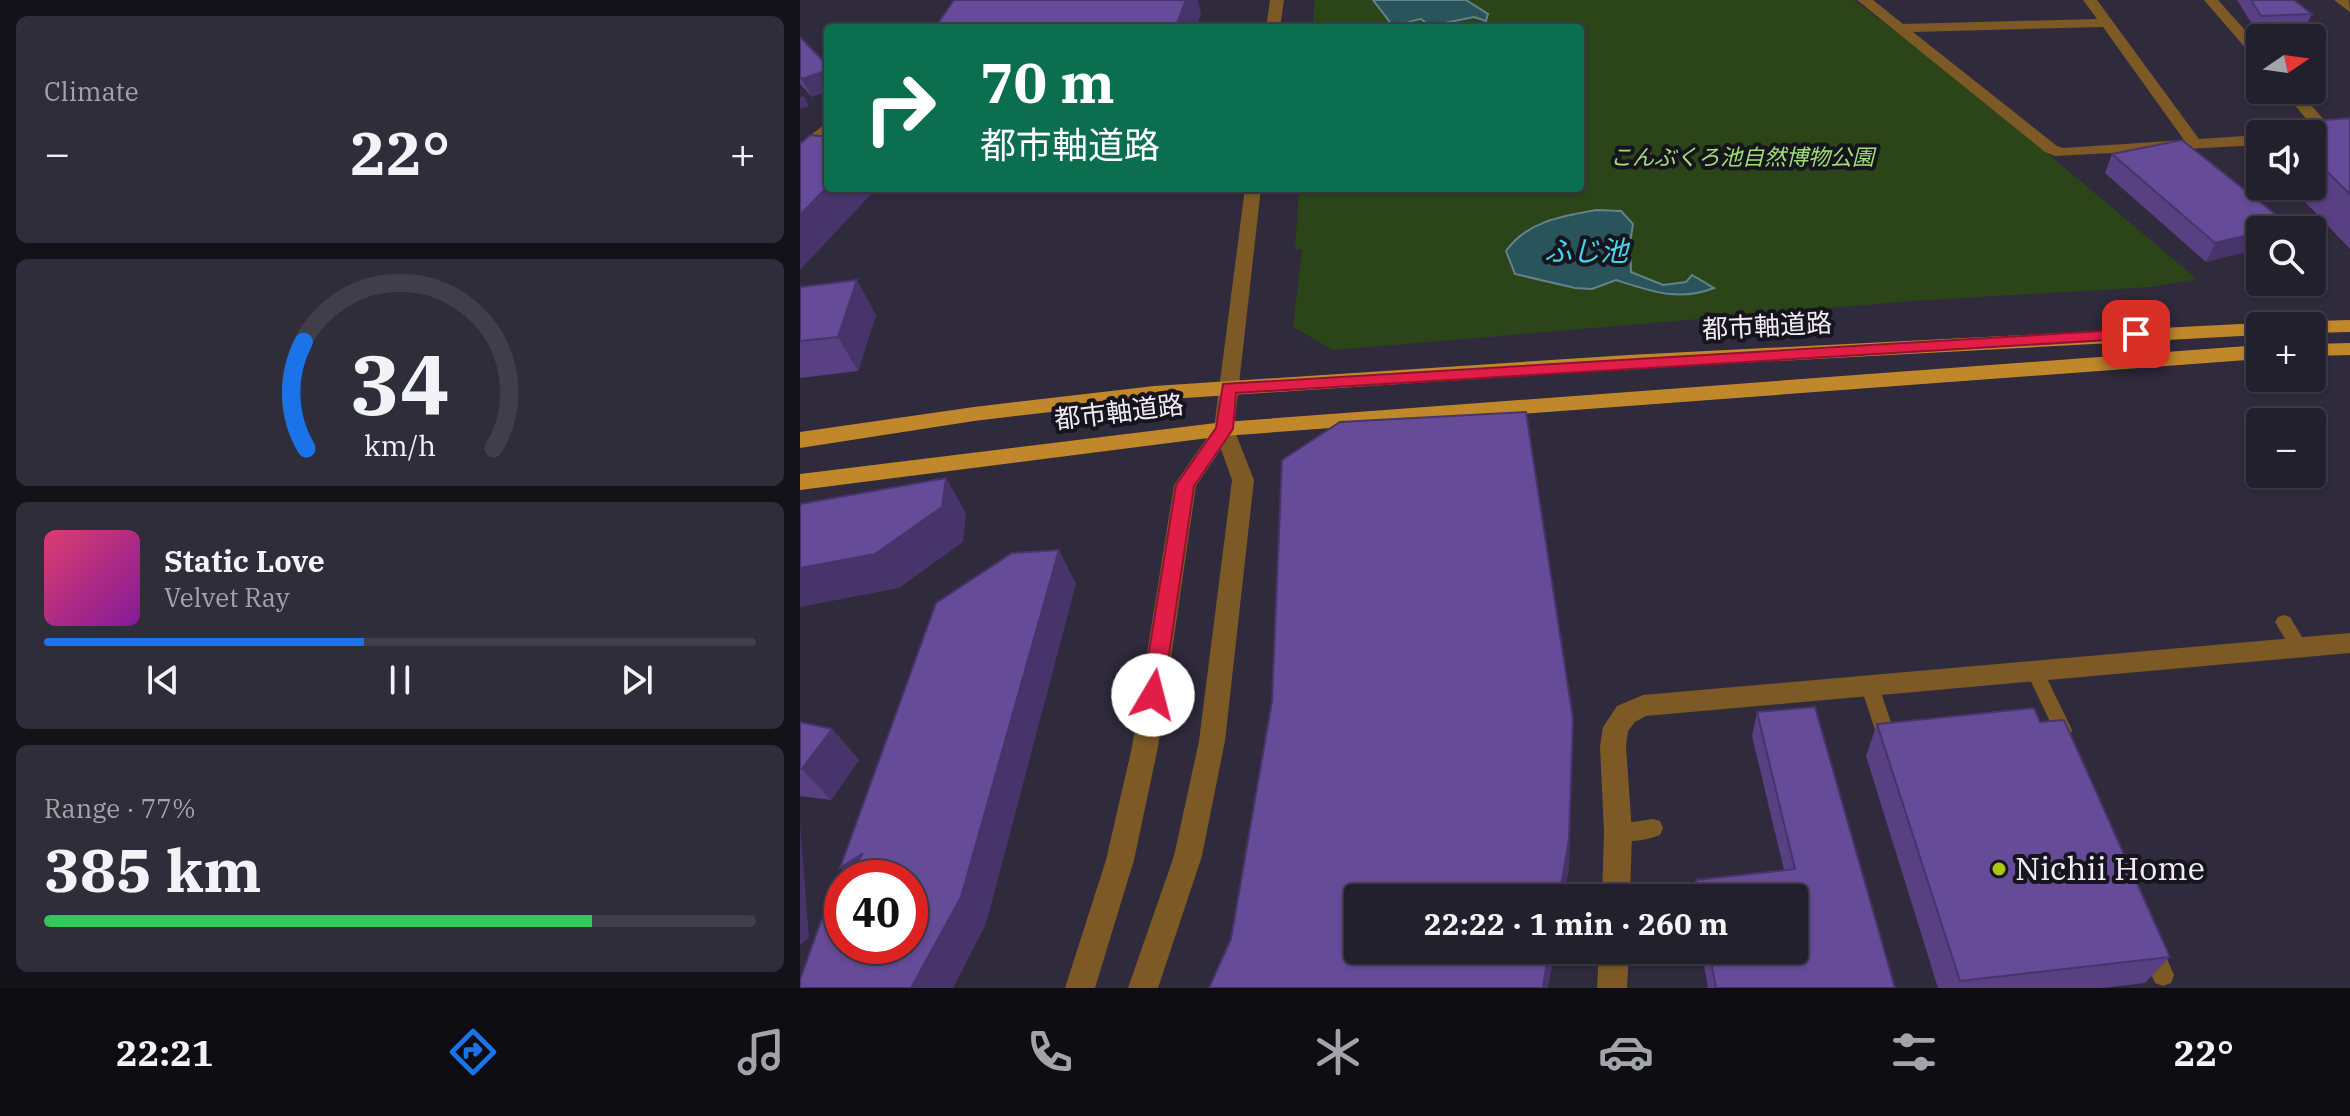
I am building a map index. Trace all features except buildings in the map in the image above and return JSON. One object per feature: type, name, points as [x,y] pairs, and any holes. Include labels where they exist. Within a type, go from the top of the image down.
[{"type":"main road","points":[[2326,327],[2350,326]]},
{"type":"main road","name":"都市軸道路","points":[[800,440],[1087,400],[1229,388],[1658,360],[2246,330]]},
{"type":"main road","points":[[2326,350],[2350,349]]},
{"type":"main road","name":"都市軸道路","points":[[800,482],[1224,429],[2246,353]]},
{"type":"street","points":[[1274,24],[1277,0]]},
{"type":"street","points":[[1864,0],[2051,149],[2061,153],[2246,141]]},
{"type":"street","points":[[2090,0],[2194,143]]},
{"type":"street","points":[[2211,0],[2246,40]]},
{"type":"street","points":[[2341,0],[2350,8]]},
{"type":"street","points":[[1900,28],[2107,23]]},
{"type":"street","points":[[2302,104],[2330,137]]},
{"type":"street","points":[[800,152],[824,131]]},
{"type":"street","points":[[2326,137],[2350,136]]},
{"type":"street","points":[[1143,988],[1188,856],[1212,741],[1243,480],[1224,429],[1253,192]]},
{"type":"street","points":[[1080,988],[1120,860],[1145,747],[1185,485],[1224,429]]},
{"type":"street","points":[[1616,884],[1618,832],[1613,746],[1616,727],[1626,714],[1643,706],[2350,643]]},
{"type":"street","points":[[1612,988],[1613,964]]},
{"type":"lane","points":[[2284,622],[2299,647]]},
{"type":"lane","points":[[2035,671],[2050,721],[2067,753]]},
{"type":"lane","points":[[1869,684],[1887,739],[1914,736]]},
{"type":"lane","points":[[1618,832],[1653,828]]},
{"type":"lane","points":[[2145,934],[2163,975]]},
{"type":"green space","name":"こんぶくろ池自然博物公園","points":[[1315,0],[1854,0],[1964,83],[2197,279],[2151,287],[1912,301],[1333,350],[1293,327],[1302,249],[1295,249],[1299,192],[1584,192],[1584,24],[1312,24]]},
{"type":"water","points":[[1373,0],[1466,0],[1488,14],[1486,21],[1474,17],[1440,24],[1427,24],[1421,19],[1391,24]]},
{"type":"water","name":"ふじ池","points":[[1597,210],[1621,211],[1633,224],[1631,272],[1663,285],[1686,282],[1692,275],[1714,288],[1677,295],[1616,280],[1592,289],[1575,288],[1515,274],[1506,251],[1524,233],[1547,222]]},
{"type":"place","name":"Nichii Home","points":[[1999,869]]},
{"type":"route","points":[[1153,695],[1185,485],[1224,429],[1229,388],[2136,334]]}]
